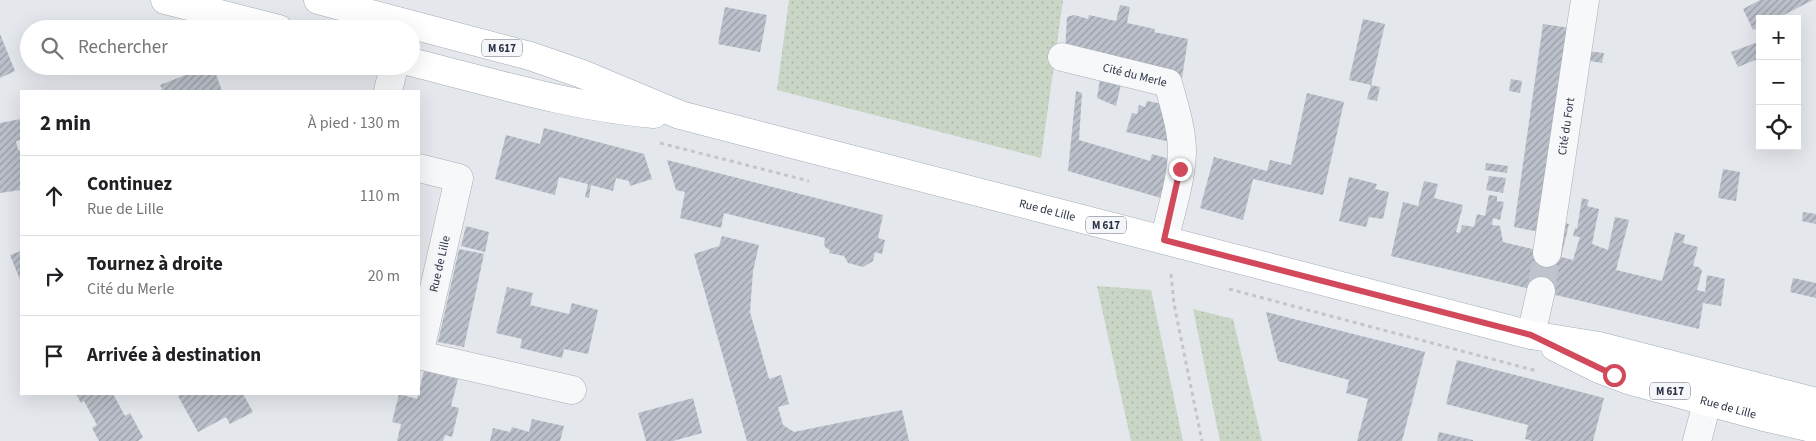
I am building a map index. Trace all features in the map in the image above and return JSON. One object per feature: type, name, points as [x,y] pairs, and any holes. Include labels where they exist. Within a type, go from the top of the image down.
[{"type":"main road","points":[[165,0],[243,20]]},
{"type":"main road","name":"Rue de Lille","points":[[318,0],[384,20]]},
{"type":"main road","name":"Rue de Lille","points":[[420,29],[468,39],[562,66],[680,116],[1531,335],[1599,346],[1816,402]]},
{"type":"main road","name":"Rue de Lille","points":[[420,64],[570,102],[628,112],[680,116]]},
{"type":"main road","name":"Rue de Lille","points":[[1531,335],[1614,375],[1708,402],[1816,429]]},
{"type":"street","name":"Cité du Fort","points":[[1547,253],[1586,0]]},
{"type":"street","name":"Cité du Merle","points":[[1062,57],[1168,83],[1180,133],[1182,151],[1180,169],[1164,240]]},
{"type":"street","points":[[388,90],[392,75]]},
{"type":"street","name":"Rue de Lille","points":[[420,168],[459,178],[420,350]]},
{"type":"street","points":[[1531,335],[1541,290]]},
{"type":"street","name":"Rue de Lille","points":[[420,354],[572,390]]},
{"type":"street","points":[[1697,441],[1714,376]]},
{"type":"path","points":[[654,142],[814,182]]},
{"type":"path","points":[[1162,272],[1172,274],[1174,304],[1202,441]]},
{"type":"path","points":[[1228,289],[1543,372]]},
{"type":"green space","points":[[789,0],[1063,0],[1041,158],[777,90]]},
{"type":"green space","points":[[1097,286],[1151,290],[1183,441],[1131,441]]},
{"type":"green space","points":[[1193,309],[1233,319],[1262,441],[1220,441]]},
{"type":"building","points":[[1760,0],[1813,0],[1784,15],[1756,15],[1756,29],[1753,30],[1743,9]]},
{"type":"building","points":[[1120,5],[1130,7],[1127,23],[1155,29],[1154,32],[1188,39],[1182,78],[1065,51],[1067,17],[1074,15],[1088,19],[1089,15],[1116,21]]},
{"type":"building","points":[[725,7],[767,15],[760,52],[718,44]]},
{"type":"building","points":[[1363,19],[1385,24],[1371,85],[1349,80]]},
{"type":"building","points":[[1543,24],[1577,29],[1546,233],[1514,227]]},
{"type":"building","points":[[0,34],[15,71],[0,78]]},
{"type":"building","points":[[1756,43],[1756,60],[1738,67],[1731,52]]},
{"type":"building","points":[[1586,51],[1604,53],[1602,63],[1584,60]]},
{"type":"building","points":[[1101,73],[1121,84],[1116,106],[1097,98]]},
{"type":"building","points":[[186,75],[216,75],[222,90],[162,90],[160,85]]},
{"type":"building","points":[[1511,79],[1522,81],[1520,93],[1509,91]]},
{"type":"building","points":[[1371,85],[1380,87],[1377,101],[1367,99]]},
{"type":"building","points":[[1076,91],[1082,93],[1079,140],[1150,161],[1152,154],[1177,161],[1168,200],[1068,171]]},
{"type":"building","points":[[1307,93],[1344,102],[1323,195],[1253,179],[1243,220],[1200,208],[1214,157],[1267,171],[1270,160],[1291,165]]},
{"type":"building","points":[[1147,101],[1168,105],[1175,143],[1126,132],[1132,113],[1137,114],[1139,105],[1145,107]]},
{"type":"building","points":[[20,119],[20,140],[16,141],[18,150],[20,150],[20,190],[0,193],[0,123]]},
{"type":"building","points":[[544,128],[644,154],[652,179],[630,186],[629,181],[616,178],[613,191],[591,185],[589,198],[585,197],[588,184],[559,177],[555,195],[495,179],[506,135],[540,144]]},
{"type":"building","points":[[667,160],[883,215],[878,238],[885,240],[882,254],[875,252],[873,261],[863,267],[848,263],[844,256],[829,253],[830,250],[824,245],[825,238],[724,213],[721,228],[680,218],[685,192],[676,190]]},
{"type":"building","points":[[1486,163],[1508,166],[1507,173],[1485,170]]},
{"type":"building","points":[[1723,169],[1740,172],[1736,201],[1718,198]]},
{"type":"building","points":[[1489,176],[1506,178],[1503,193],[1486,190]]},
{"type":"building","points":[[1349,177],[1377,184],[1375,189],[1389,192],[1383,219],[1369,217],[1366,227],[1339,221]]},
{"type":"building","points":[[1424,181],[1438,184],[1434,198],[1463,205],[1456,232],[1460,233],[1462,225],[1474,227],[1477,214],[1485,216],[1489,195],[1497,196],[1497,201],[1504,202],[1500,220],[1493,218],[1492,225],[1500,226],[1503,242],[1549,253],[1554,220],[1569,224],[1561,257],[1573,260],[1580,237],[1573,236],[1575,228],[1577,229],[1582,198],[1589,200],[1587,206],[1599,209],[1592,244],[1608,250],[1615,217],[1629,220],[1616,270],[1662,281],[1675,232],[1685,235],[1683,243],[1698,247],[1693,266],[1699,267],[1702,271],[1697,290],[1705,292],[1707,275],[1725,279],[1721,306],[1703,303],[1699,329],[1391,256],[1403,202],[1418,206]]},
{"type":"building","points":[[1803,212],[1816,214],[1816,224],[1802,221]]},
{"type":"building","points":[[466,226],[489,232],[485,252],[461,246]]},
{"type":"building","points":[[722,236],[759,245],[753,271],[750,312],[769,379],[781,375],[789,404],[778,407],[783,425],[794,432],[902,410],[909,441],[747,441],[694,254],[719,246]]},
{"type":"building","points":[[459,249],[484,254],[464,347],[438,342]]},
{"type":"building","points":[[20,251],[20,280],[10,255]]},
{"type":"building","points":[[1793,278],[1816,283],[1816,298],[1790,292]]},
{"type":"building","points":[[507,287],[533,293],[530,305],[569,314],[572,303],[598,310],[588,354],[564,349],[562,358],[520,348],[522,339],[496,333]]},
{"type":"building","points":[[1266,312],[1425,352],[1402,441],[1357,441],[1368,399],[1346,393],[1349,380],[1278,361]]},
{"type":"building","points":[[1457,360],[1604,398],[1593,441],[1533,441],[1525,439],[1528,425],[1446,404]]},
{"type":"building","points":[[424,371],[458,379],[451,406],[459,408],[452,437],[445,435],[443,441],[397,441],[401,424],[392,422],[399,395],[417,399],[418,395],[420,395]]},
{"type":"building","points":[[77,395],[114,395],[125,416],[130,413],[143,437],[138,441],[99,441],[92,428],[97,425],[84,401],[81,403]]},
{"type":"building","points":[[244,395],[253,412],[230,424],[226,417],[198,432],[178,396]]},
{"type":"building","points":[[693,398],[702,433],[673,441],[646,441],[638,413]]},
{"type":"building","points":[[532,419],[564,426],[560,441],[490,441],[493,428],[510,432],[512,427],[529,432]]},
{"type":"building","points":[[1439,432],[1473,440],[1473,441],[1437,441]]},
{"type":"tunnel","points":[[1541,291],[1547,253]]},
{"type":"route","points":[[1180,169],[1164,240],[1531,335],[1614,375]]}]
